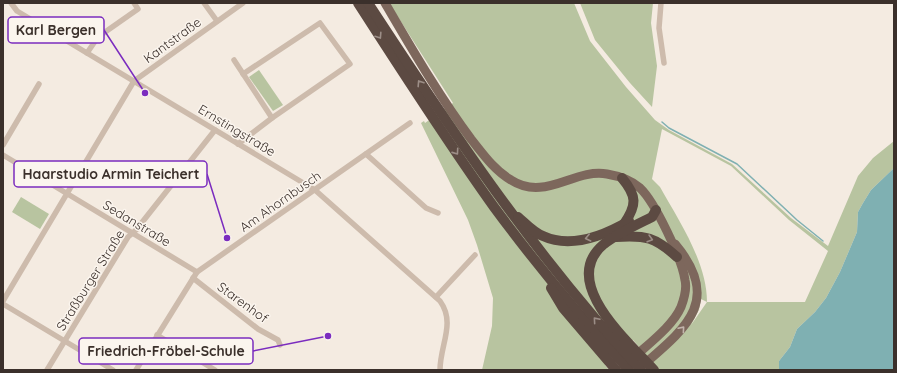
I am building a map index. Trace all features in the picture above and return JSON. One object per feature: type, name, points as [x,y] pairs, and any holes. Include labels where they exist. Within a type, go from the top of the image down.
[{"type":"highway","points":[[358,3],[441,132],[530,254],[572,306],[619,353],[640,370]]},
{"type":"highway","points":[[368,3],[444,120],[506,207],[557,274],[619,353],[654,370]]},
{"type":"highway","points":[[622,178],[630,189],[634,204],[632,212],[624,224]]},
{"type":"highway","points":[[506,207],[542,236],[561,241],[580,240],[606,234],[648,211],[656,210]]},
{"type":"highway","points":[[626,368],[591,289],[589,271],[594,256],[604,244],[652,216],[656,210]]},
{"type":"highway","points":[[616,237],[638,236],[655,240],[677,257]]},
{"type":"highway","points":[[616,370],[619,353]]},
{"type":"main road","points":[[385,3],[449,108],[484,155],[499,172],[512,181],[537,188],[558,185],[590,174],[607,174],[622,178],[642,190],[656,210],[671,240],[686,281],[683,298],[678,314],[626,368],[616,370]]},
{"type":"main road","points":[[640,370],[686,325],[697,302],[698,292],[693,272],[683,254],[671,240]]},
{"type":"street","name":"Ernstingstraße","points":[[11,3],[17,11],[315,190],[436,297],[446,309],[448,320],[440,370]]},
{"type":"street","points":[[87,53],[98,37],[138,9],[134,3]]},
{"type":"street","points":[[204,3],[217,21]]},
{"type":"street","name":"Kantstraße","points":[[134,81],[243,3]]},
{"type":"street","points":[[661,3],[659,28],[664,62]]},
{"type":"street","points":[[238,144],[272,118],[350,64],[320,22],[243,74]]},
{"type":"street","points":[[234,60],[272,118]]},
{"type":"street","points":[[113,370],[64,342],[3,303],[66,193],[134,81]]},
{"type":"street","points":[[3,145],[38,84]]},
{"type":"street","name":"Am Ahornbusch","points":[[136,370],[197,272],[410,123]]},
{"type":"street","name":"Straßburger Straße","points":[[47,370],[128,236],[215,130]]},
{"type":"street","points":[[366,154],[426,208],[438,214]]},
{"type":"street","name":"Sedanstraße","points":[[3,155],[197,272]]},
{"type":"street","points":[[436,297],[475,255]]},
{"type":"street","name":"Starenhof","points":[[193,278],[258,328],[278,340],[280,345]]},
{"type":"street","points":[[157,335],[215,370]]},
{"type":"green space","points":[[389,3],[574,3],[590,41],[626,87],[655,120],[669,130],[732,164],[791,218],[828,246],[858,176],[873,158],[894,141],[894,168],[871,190],[863,203],[858,212],[857,232],[840,272],[826,298],[815,312],[797,329],[790,347],[779,361],[779,370],[659,370],[633,340],[605,365],[609,370],[482,370],[492,326],[493,298],[468,220],[421,123],[424,121],[425,123],[453,103]],"holes":[[[662,129],[731,166],[789,220],[828,251],[805,302],[707,302],[706,287],[691,242],[660,187],[652,179]],[[701,299],[707,302],[691,325],[699,310]]]},
{"type":"green space","points":[[580,3],[653,3],[651,23],[657,66],[652,107],[630,83],[595,40]]},
{"type":"green space","points":[[259,70],[283,105],[273,111],[249,77]]},
{"type":"green space","points":[[21,197],[49,214],[40,229],[12,212]]},
{"type":"water","points":[[894,168],[893,370],[779,370],[779,361],[790,347],[797,329],[815,312],[826,298],[840,272],[857,232],[858,212],[863,203],[871,190]]},
{"type":"waterway","points":[[662,122],[669,128],[737,164],[797,220],[823,241]]},
{"type":"place","name":"Karl Bergen","points":[[145,93]]},
{"type":"place","name":"Haarstudio Armin Teichert","points":[[227,238]]},
{"type":"place","name":"Friedrich-Fröbel-Schule","points":[[328,336]]}]
